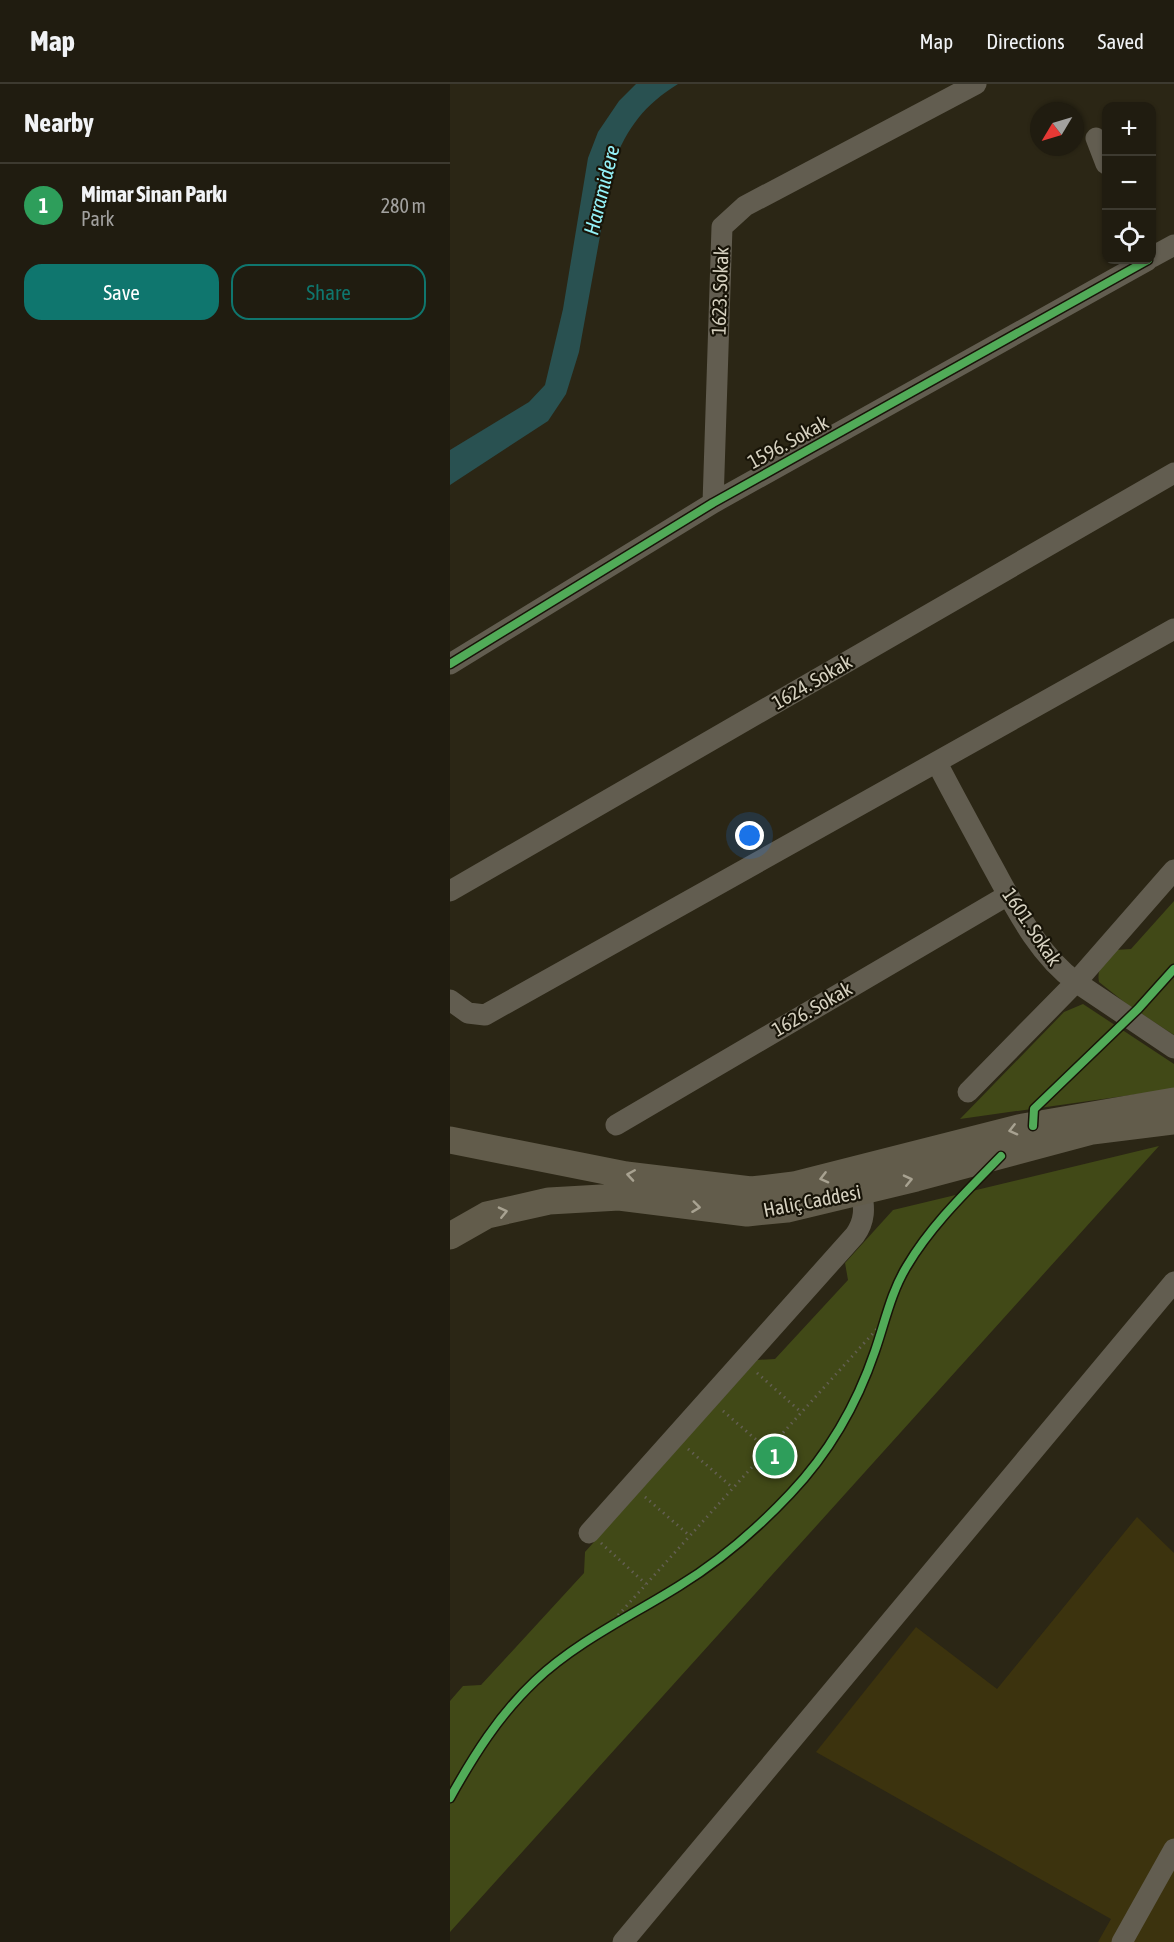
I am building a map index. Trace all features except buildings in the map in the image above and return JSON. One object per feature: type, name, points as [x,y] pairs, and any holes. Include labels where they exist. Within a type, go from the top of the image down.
[{"type":"main road","name":"Haliç Caddesi","points":[[450,1140],[626,1175],[751,1190],[794,1185],[1023,1127],[1174,1101]]},
{"type":"main road","name":"Haliç Caddesi","points":[[450,1236],[487,1215],[549,1201],[619,1197],[747,1214],[787,1209],[1092,1131],[1174,1121]]},
{"type":"street","name":"1623. Sokak","points":[[713,503],[722,227],[745,206],[976,84]]},
{"type":"street","points":[[1096,138],[1103,156]]},
{"type":"street","name":"1596. Sokak","points":[[1156,255],[1174,245]]},
{"type":"street","name":"1596. Sokak","points":[[450,664],[713,503],[1139,264]]},
{"type":"street","name":"1624. Sokak","points":[[450,891],[1174,473]]},
{"type":"street","points":[[450,1000],[468,1013],[486,1015],[1174,629]]},
{"type":"street","name":"1601. Sokak","points":[[937,763],[1008,895],[1050,958],[1061,971],[1076,982],[1174,1048]]},
{"type":"street","points":[[968,1092],[1076,982],[1174,870]]},
{"type":"street","name":"1626. Sokak","points":[[616,1125],[1008,895]]},
{"type":"street","points":[[589,1533],[855,1235],[860,1228],[864,1212],[861,1191]]},
{"type":"street","points":[[623,1942],[1174,1282]]},
{"type":"street","points":[[1122,1942],[1174,1849]]},
{"type":"path","points":[[878,1341],[887,1311]]},
{"type":"path","points":[[599,1635],[885,1320]]},
{"type":"path","points":[[757,1373],[801,1412]]},
{"type":"path","points":[[723,1411],[768,1450]]},
{"type":"path","points":[[688,1449],[733,1488]]},
{"type":"path","points":[[645,1497],[690,1536]]},
{"type":"path","points":[[589,1533],[646,1584]]},
{"type":"path","points":[[599,1635],[632,1615]]},
{"type":"shaded area","points":[[1137,1517],[1174,1553],[1174,1942],[1098,1942],[1111,1919],[816,1752],[916,1627],[997,1689]]},
{"type":"green space","points":[[1174,901],[1174,1035],[1128,1005],[1099,982],[1098,977],[1103,964],[1115,950],[1131,949]]},
{"type":"green space","points":[[1083,1004],[1174,1064],[1174,1089],[960,1119],[1064,1012]]},
{"type":"green space","points":[[1159,1146],[450,1932],[450,1701],[463,1686],[481,1685],[584,1573],[585,1552],[757,1360],[775,1359],[848,1280],[845,1263],[893,1210]]},
{"type":"water","name":"Haramidere","points":[[636,84],[678,84],[656,100],[638,118],[613,164],[579,352],[566,394],[548,421],[450,485],[450,450],[529,402],[545,385],[563,309],[588,158],[598,132],[619,101]]},
{"type":"cycle path","points":[[450,664],[713,503],[1141,264]]},
{"type":"cycle path","points":[[1033,1126],[1034,1109],[1138,1009],[1174,969]]},
{"type":"cycle path","points":[[450,1798],[488,1736],[535,1681],[568,1654],[679,1586],[738,1544],[804,1478],[829,1445],[860,1390],[892,1297],[907,1266],[939,1222],[1001,1156]]},
{"type":"place","name":"Mimar Sinan Parkı","points":[[775,1456]]}]
